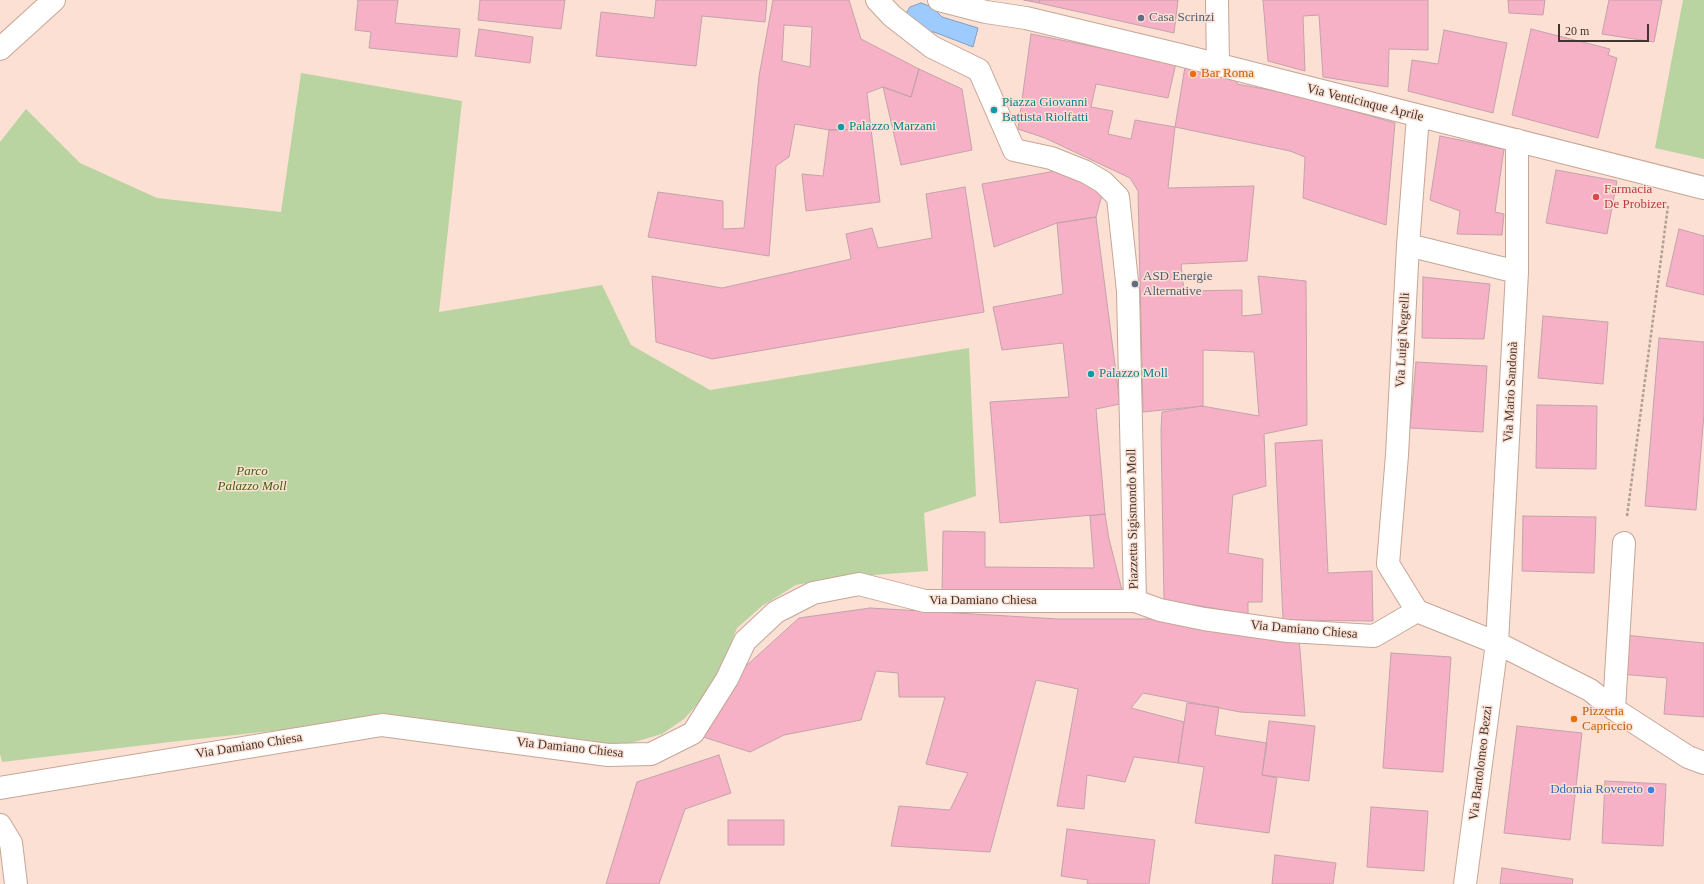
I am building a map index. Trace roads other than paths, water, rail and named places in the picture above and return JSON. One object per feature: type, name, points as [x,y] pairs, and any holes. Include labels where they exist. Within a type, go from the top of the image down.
[{"type":"street","points":[[0,49],[54,0]]},
{"type":"street","name":"Piazzetta Sigismondo Moll","points":[[878,0],[892,16],[932,47],[979,70],[1014,150],[1051,158],[1086,172],[1103,182],[1118,197],[1128,291],[1135,601]]},
{"type":"street","name":"Via Venticinque Aprile","points":[[939,0],[986,12],[1026,18],[1218,65],[1704,188]]},
{"type":"street","points":[[1217,0],[1218,65]]},
{"type":"street","name":"Via Luigi Negrelli","points":[[1417,612],[1388,564],[1397,455],[1408,245],[1418,116]]},
{"type":"street","name":"Via Mario Sandonà","points":[[1497,643],[1517,272],[1517,140]]},
{"type":"street","points":[[1408,245],[1517,272]]},
{"type":"street","points":[[1614,709],[1624,543]]},
{"type":"street","name":"Via Damiano Chiesa","points":[[0,788],[382,725],[608,755],[651,754],[692,733],[727,679],[745,641],[776,612],[813,592],[859,584],[925,601],[1135,601],[1160,610],[1204,619],[1288,631],[1374,636],[1417,612]]},
{"type":"street","points":[[1417,612],[1497,643],[1590,690],[1614,709],[1688,757],[1704,763]]},
{"type":"street","name":"Via Bartolomeo Bezzi","points":[[1465,884],[1497,643]]},
{"type":"street","points":[[0,825],[11,843],[16,884]]},
{"type":"water","points":[[921,3],[932,7],[942,17],[978,28],[973,47],[934,32],[918,32],[905,15],[910,7]]},
{"type":"place","name":"Casa Scrinzi","points":[[1141,18]]},
{"type":"place","name":"Bar Roma","points":[[1193,74]]},
{"type":"place","name":"Piazza Giovanni Battista Riolfatti","points":[[994,110]]},
{"type":"place","name":"Palazzo Marzani","points":[[841,127]]},
{"type":"place","name":"Farmacia De Probizer","points":[[1596,197]]},
{"type":"place","name":"ASD Energie Alternative","points":[[1135,284]]},
{"type":"place","name":"Palazzo Moll","points":[[1091,374]]},
{"type":"place","name":"Pizzeria Capriccio","points":[[1574,719]]},
{"type":"place","name":"Ddomia Rovereto","points":[[1651,790]]},
{"type":"park label","name":"Parco Palazzo Moll","points":[[252,480]]}]
